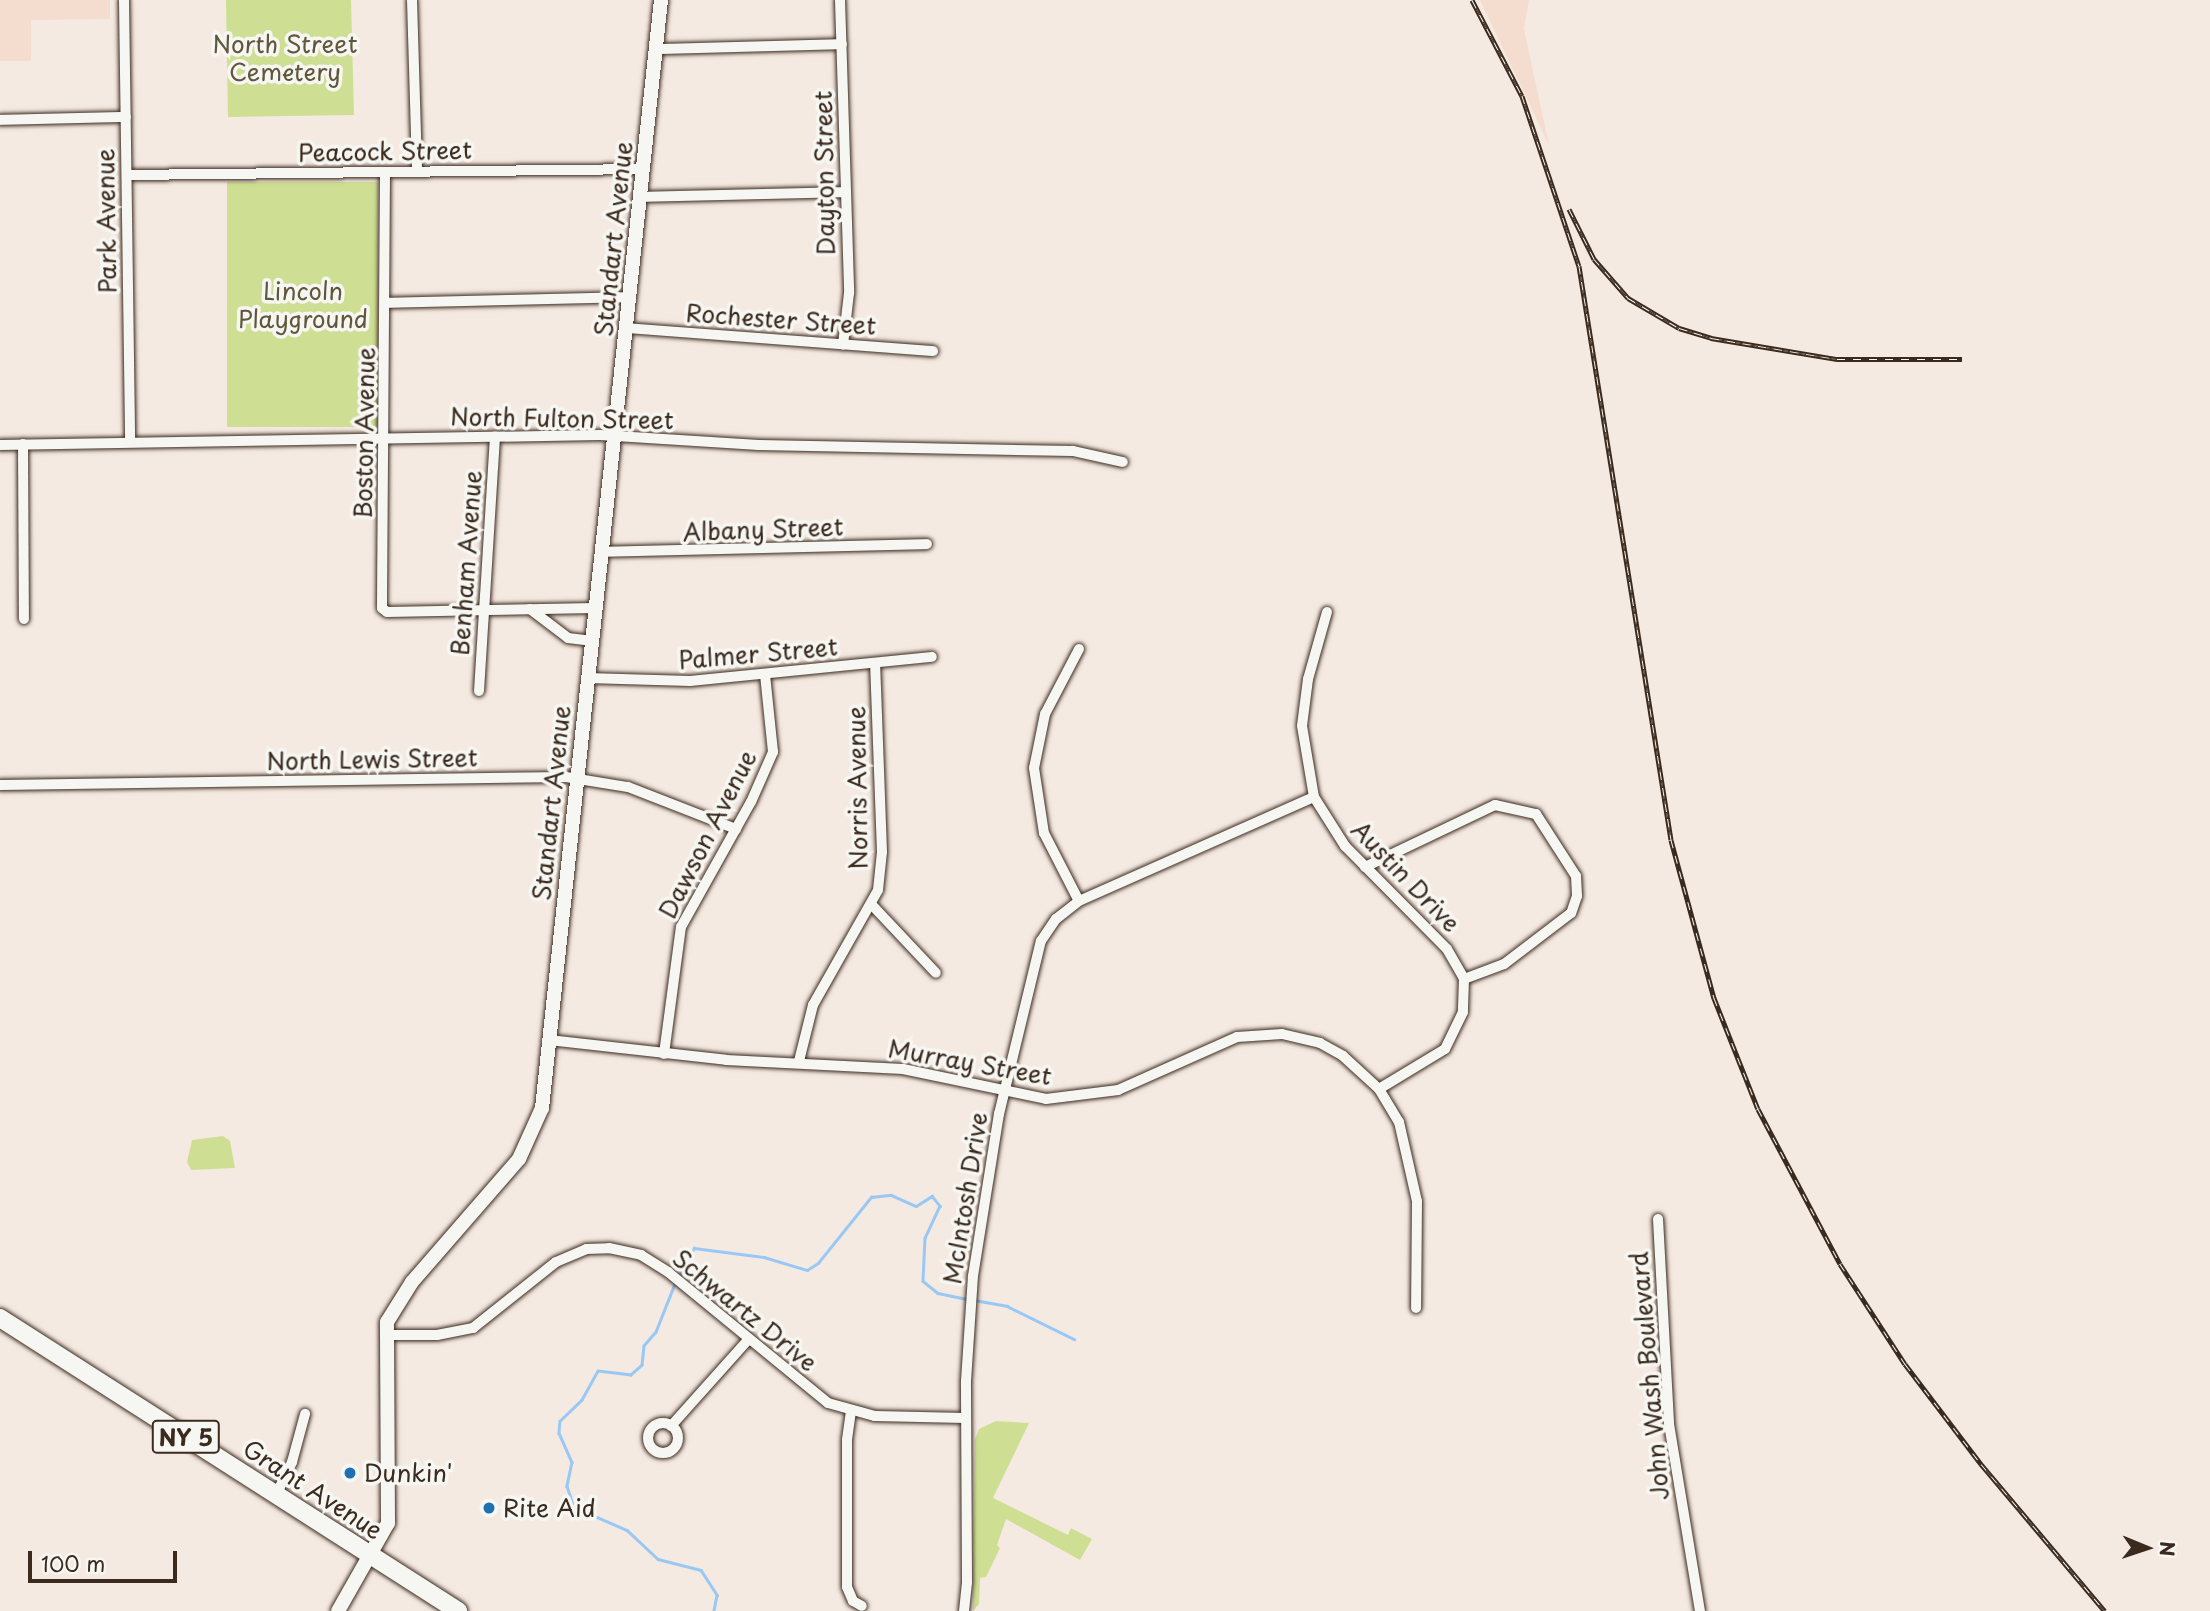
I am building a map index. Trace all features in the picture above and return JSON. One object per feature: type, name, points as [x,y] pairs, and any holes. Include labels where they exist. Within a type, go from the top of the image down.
[{"type":"highway","name":"Grant Avenue","points":[[0,1318],[458,1611]]},
{"type":"street","name":"Park Avenue","points":[[124,0],[130,442]]},
{"type":"street","points":[[412,0],[417,172]]},
{"type":"street","name":"Standart Avenue","points":[[338,1611],[373,1556],[388,1523],[385,1335],[391,1313],[412,1282],[525,1150],[541,1108],[661,0]]},
{"type":"street","name":"Dayton Street","points":[[840,0],[849,293],[843,345]]},
{"type":"street","points":[[657,49],[842,44]]},
{"type":"street","points":[[0,120],[126,117]]},
{"type":"street","name":"Peacock Street","points":[[127,176],[644,169]]},
{"type":"street","name":"Boston Avenue","points":[[385,172],[384,611],[483,610]]},
{"type":"street","points":[[641,197],[845,192]]},
{"type":"street","points":[[386,303],[629,297]]},
{"type":"street","name":"Rochester Street","points":[[626,328],[933,351]]},
{"type":"street","name":"North Fulton Street","points":[[0,445],[614,436],[759,445],[1073,452],[1123,462]]},
{"type":"street","name":"Benham Avenue","points":[[479,691],[495,437]]},
{"type":"street","points":[[23,444],[24,619]]},
{"type":"street","name":"Albany Street","points":[[600,552],[927,544]]},
{"type":"street","points":[[483,610],[594,608]]},
{"type":"street","points":[[530,609],[568,638],[591,641]]},
{"type":"street","name":"Austin Drive","points":[[1327,612],[1308,679],[1302,726],[1314,797],[1332,830],[1447,949],[1464,979]]},
{"type":"street","points":[[1079,649],[1045,714],[1034,768],[1044,833],[1079,901]]},
{"type":"street","name":"Palmer Street","points":[[587,678],[652,683],[932,657]]},
{"type":"street","name":"Norris Avenue","points":[[799,1061],[813,1005],[872,905],[882,852],[875,663]]},
{"type":"street","name":"Dawson Avenue","points":[[664,1055],[681,927],[736,829],[773,752],[765,674]]},
{"type":"street","name":"North Lewis Street","points":[[0,785],[577,778],[647,793],[736,829]]},
{"type":"street","name":"McIntosh Drive","points":[[964,1611],[967,1581],[965,1418],[974,1266],[1004,1091],[1041,941],[1056,919],[1079,901],[1314,797]]},
{"type":"street","points":[[1365,867],[1492,806],[1515,807],[1536,814],[1576,876],[1577,896],[1571,913],[1504,964],[1464,979],[1463,1012],[1445,1049],[1378,1090]]},
{"type":"street","points":[[872,905],[936,973]]},
{"type":"street","name":"Murray Street","points":[[549,1040],[664,1055],[903,1069],[1046,1099],[1104,1094],[1161,1073],[1220,1042],[1262,1033],[1301,1037],[1328,1046],[1378,1090],[1399,1122],[1415,1194],[1416,1308]]},
{"type":"street","name":"John Wash Boulevard","points":[[1658,1219],[1669,1424],[1700,1611]]},
{"type":"street","name":"Schwartz Drive","points":[[385,1335],[468,1330],[556,1262],[574,1252],[609,1248],[633,1252],[662,1268],[811,1391],[851,1411],[965,1418]]},
{"type":"street","points":[[671,1426],[748,1340]]},
{"type":"street","points":[[851,1411],[847,1440],[847,1587],[853,1601],[862,1606]]},
{"type":"street","points":[[276,1495],[292,1462],[305,1414]]},
{"type":"shaded area","points":[[0,0],[110,0],[110,19],[31,20],[31,61],[0,61]]},
{"type":"shaded area","points":[[1480,0],[1529,0],[1524,29],[1549,145]]},
{"type":"green space","name":"North Street Cemetery","points":[[226,0],[351,0],[354,115],[228,117]]},
{"type":"green space","name":"Lincoln Playground","points":[[227,182],[378,182],[378,427],[227,427]]},
{"type":"green space","points":[[223,1136],[230,1141],[235,1168],[191,1170],[187,1162],[192,1140]]},
{"type":"green space","points":[[996,1421],[1029,1423],[993,1498],[1068,1535],[1071,1528],[1092,1539],[1080,1560],[1006,1519],[997,1545],[1000,1548],[986,1577],[980,1578],[979,1604],[973,1611],[975,1439],[979,1429]]},
{"type":"waterway","points":[[678,1278],[694,1248],[764,1257],[807,1270],[818,1263],[871,1197],[891,1195],[916,1206],[932,1196],[940,1206],[925,1238],[923,1281],[938,1293],[967,1299]]},
{"type":"waterway","points":[[675,1284],[656,1332],[644,1346],[642,1365],[631,1375],[598,1371],[582,1400],[560,1421],[559,1433],[572,1462],[567,1486],[574,1507],[627,1530],[658,1559],[701,1570],[717,1595],[714,1611]]},
{"type":"waterway","points":[[974,1300],[1007,1306],[1074,1339]]},
{"type":"railway","points":[[1472,0],[1522,96],[1579,266],[1671,840],[1714,998],[1758,1109],[1840,1264],[1905,1364],[1981,1464],[2105,1611]]},
{"type":"railway","points":[[1569,209],[1594,259],[1628,298],[1679,328],[1711,338],[1837,359],[1962,359]]},
{"type":"place","name":"Dunkin'","points":[[350,1473]]},
{"type":"place","name":"Rite Aid","points":[[489,1508]]}]
